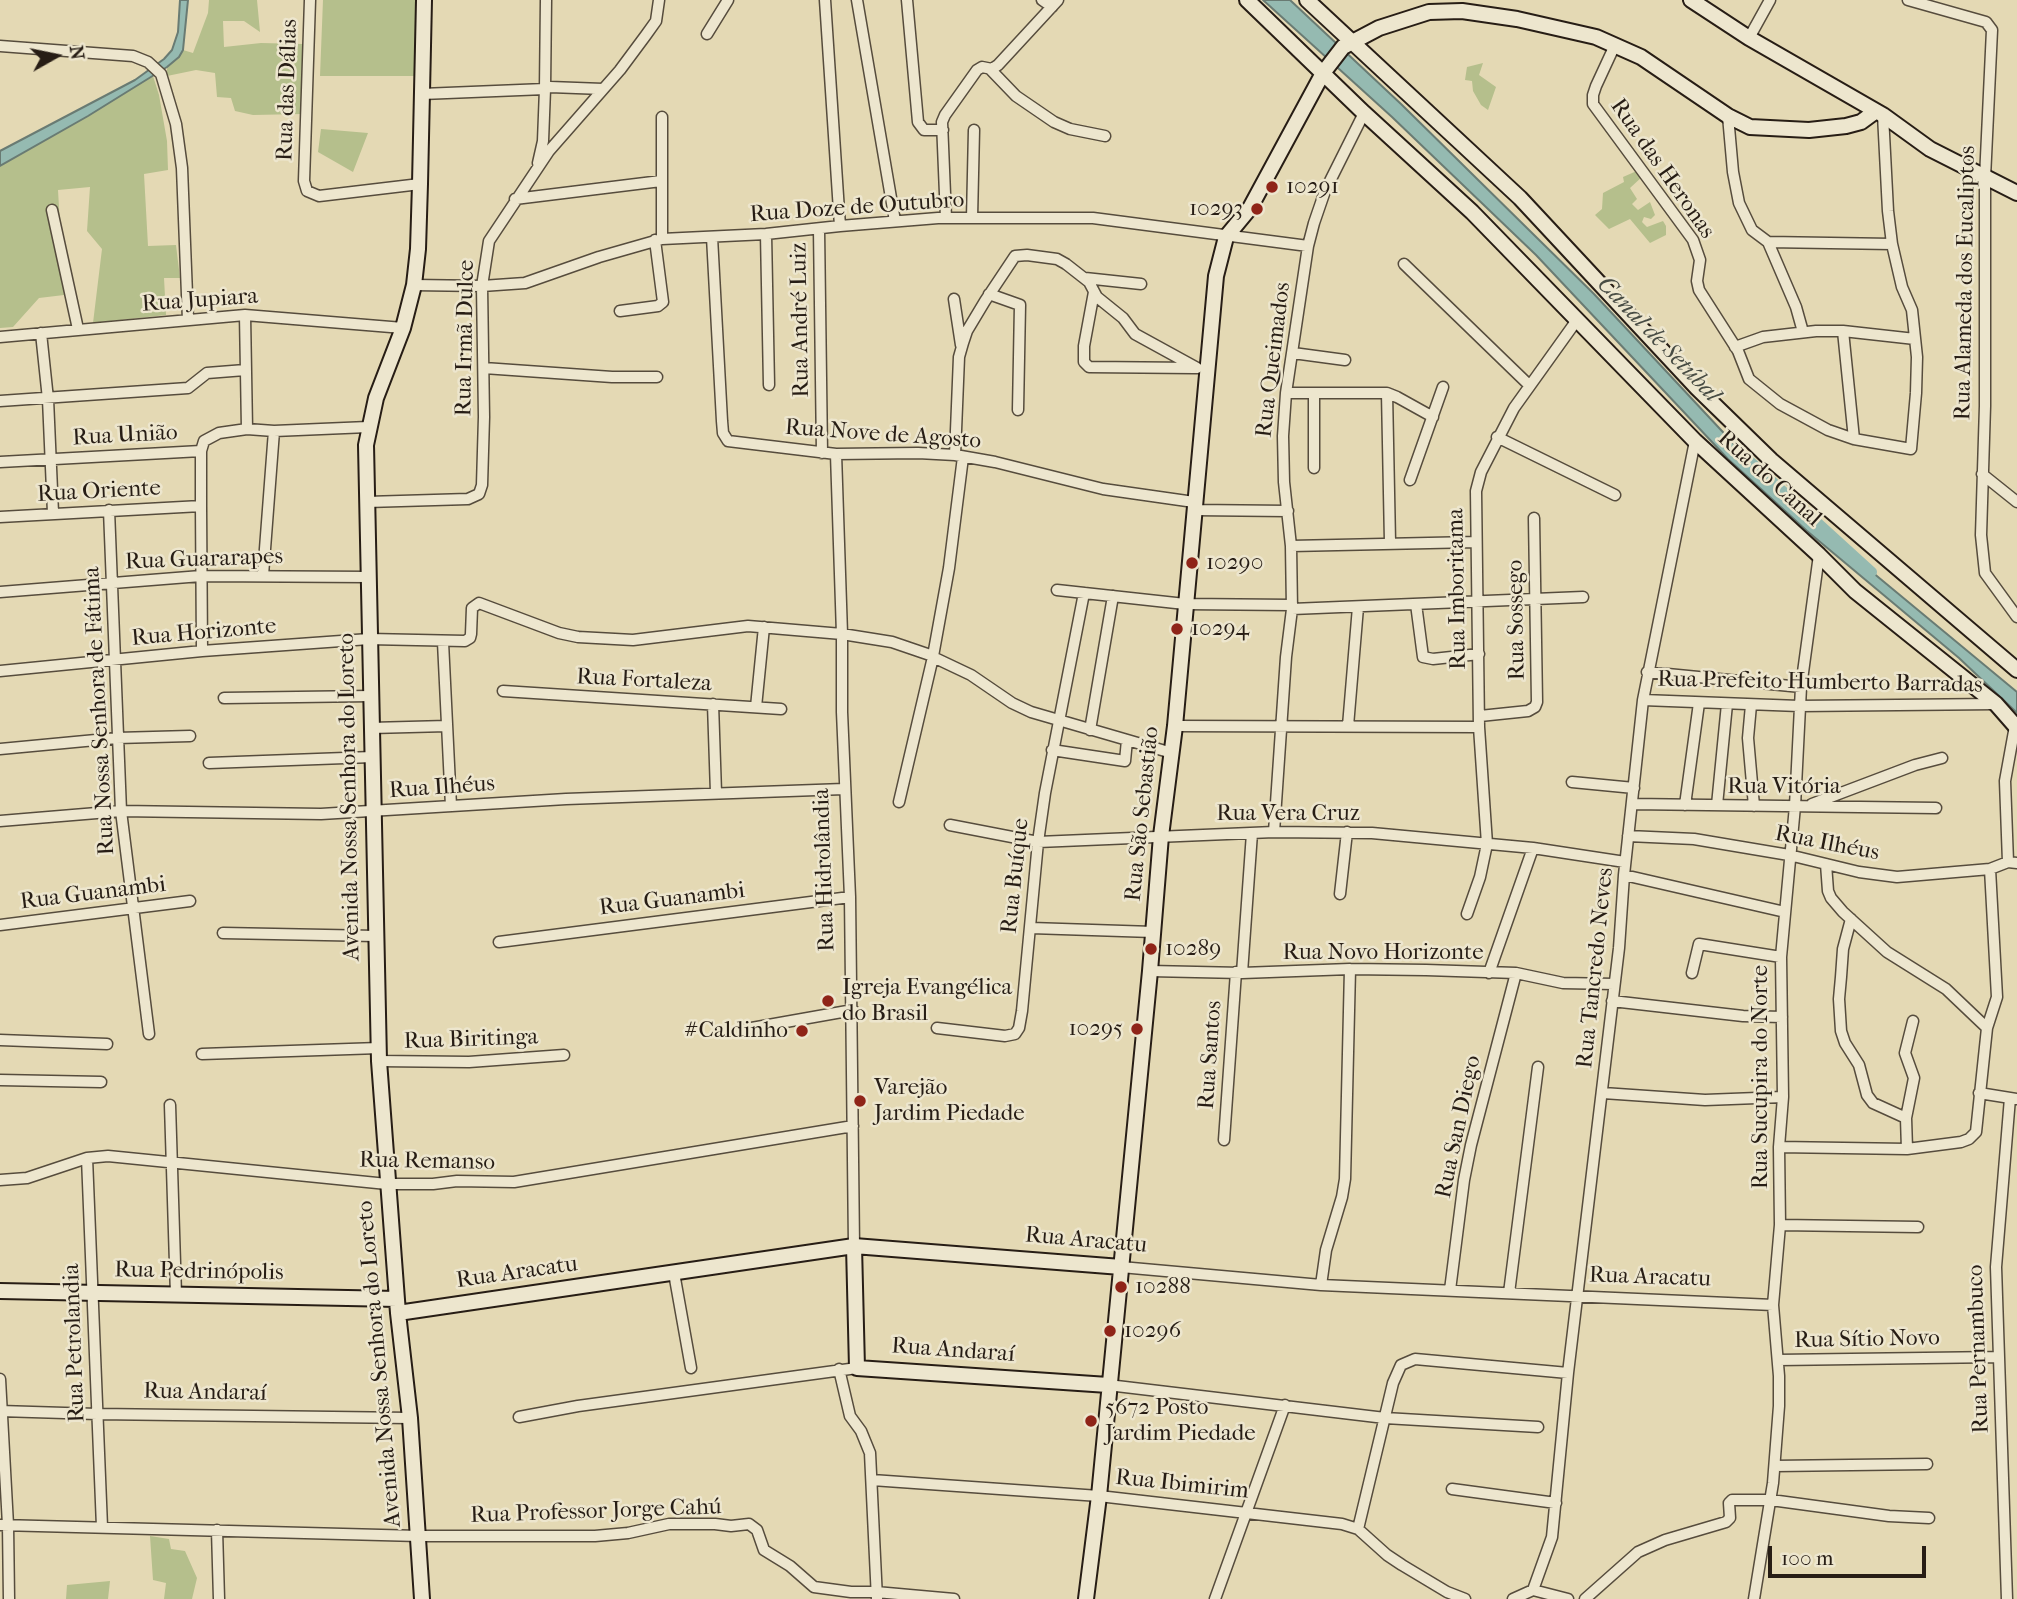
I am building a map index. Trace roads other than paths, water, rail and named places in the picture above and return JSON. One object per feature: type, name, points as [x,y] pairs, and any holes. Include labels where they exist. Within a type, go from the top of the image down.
[{"type":"street","name":"Rua das Dálias","points":[[310,0],[304,181],[307,191],[319,196],[421,184]]},
{"type":"street","name":"Avenida Nossa Senhora do Loreto","points":[[422,1599],[410,1418],[387,1184],[379,1055],[367,502],[368,427],[376,398],[403,328],[414,285],[421,184],[424,0]]},
{"type":"street","points":[[537,170],[542,141],[545,89],[546,0]]},
{"type":"street","name":"Rua Irmã Dulce","points":[[367,502],[468,499],[479,494],[482,485],[484,369],[482,286],[489,241],[549,151],[604,89],[656,21],[659,0]]},
{"type":"street","points":[[707,34],[728,0]]},
{"type":"street","points":[[825,0],[840,226]]},
{"type":"street","points":[[857,0],[895,221]]},
{"type":"street","points":[[907,0],[918,122],[924,130],[943,130]]},
{"type":"street","points":[[990,69],[998,65],[1055,3],[1042,0]]},
{"type":"street","name":"Rua do Canal","points":[[1247,0],[1326,68],[1364,113],[1472,212],[1695,441],[1855,591],[1996,704],[2016,727]]},
{"type":"street","name":"Rua do Canal","points":[[1307,0],[1347,44],[1520,198],[1697,388],[1771,460],[2017,670]]},
{"type":"street","points":[[1691,0],[1749,38],[1879,113],[1930,149],[2017,193]]},
{"type":"street","points":[[1749,38],[1770,0]]},
{"type":"street","name":"Rua Alameda dos Eucaliptos","points":[[1908,0],[1986,22],[1992,27],[1985,178],[1985,406],[1981,536],[1984,569],[1988,579],[2017,617]]},
{"type":"street","points":[[1347,44],[1444,5],[1596,37],[1652,63],[1728,116],[1750,127],[1810,130],[1856,124],[1879,113]]},
{"type":"street","name":"Rua São Sebastião","points":[[1086,1599],[1099,1496],[1161,836],[1175,726],[1194,506],[1202,368],[1216,276],[1226,237],[1250,208],[1326,68],[1347,44]]},
{"type":"street","name":"Rua das Heronas","points":[[1615,45],[1596,86],[1593,104],[1693,240],[1700,260],[1698,287],[1735,347],[1749,379],[1768,396],[1828,430],[1854,439],[1911,449],[1916,393],[1915,339]]},
{"type":"street","points":[[0,46],[132,55],[151,64],[165,81],[176,124],[182,168],[188,320]]},
{"type":"street","points":[[946,218],[942,122],[977,70],[982,67],[990,69],[1016,96],[1054,122],[1070,129],[1105,136]]},
{"type":"street","points":[[422,94],[545,89],[560,86],[604,89]]},
{"type":"street","name":"Rua Queimados","points":[[1274,832],[1292,607],[1291,545],[1284,482],[1286,393],[1308,246],[1325,191],[1364,113]]},
{"type":"street","points":[[1735,347],[1763,337],[1803,332],[1843,331],[1915,339],[1912,310],[1902,288],[1892,244],[1879,113]]},
{"type":"street","points":[[1728,116],[1739,203],[1752,230],[1768,242],[1796,307],[1803,332]]},
{"type":"street","points":[[620,311],[658,306],[663,302],[659,240],[662,117]]},
{"type":"street","points":[[972,218],[974,130]]},
{"type":"street","points":[[515,199],[661,181]]},
{"type":"street","points":[[52,210],[78,329]]},
{"type":"street","name":"Rua Doze de Outubro","points":[[414,285],[482,286],[526,283],[599,257],[659,240],[766,234],[946,218],[1122,220],[1226,237],[1308,246]]},
{"type":"street","name":"Rua André Luiz","points":[[819,229],[822,453]]},
{"type":"street","points":[[766,234],[769,385]]},
{"type":"street","name":"Rua Nove de Agosto","points":[[712,237],[723,433],[732,443],[836,454],[918,453],[959,456],[1103,489],[1194,506],[1288,511]]},
{"type":"street","points":[[1768,242],[1892,244]]},
{"type":"street","points":[[899,802],[933,656],[949,568],[959,456],[958,380],[962,349],[967,331],[1015,256],[1057,259],[1085,278],[1094,292],[1123,318],[1135,334],[1202,368]]},
{"type":"street","points":[[1404,264],[1529,385]]},
{"type":"street","points":[[1085,278],[1141,284]]},
{"type":"street","points":[[1094,292],[1083,357],[1086,365],[1093,368],[1202,368]]},
{"type":"street","points":[[989,294],[1020,305],[1018,411]]},
{"type":"street","points":[[954,299],[962,349]]},
{"type":"street","points":[[245,315],[247,429]]},
{"type":"street","name":"Rua Jupiara","points":[[0,337],[245,315],[403,328]]},
{"type":"street","name":"Rua Imboritama","points":[[1467,914],[1480,877],[1487,844],[1480,721],[1476,491],[1481,471],[1497,438],[1529,385],[1577,320]]},
{"type":"street","points":[[1843,331],[1854,439]]},
{"type":"street","points":[[41,334],[48,399],[53,513]]},
{"type":"street","points":[[1293,353],[1345,360]]},
{"type":"street","points":[[484,369],[657,377]]},
{"type":"street","points":[[0,401],[188,388],[207,373],[245,370]]},
{"type":"street","points":[[1410,480],[1443,387]]},
{"type":"street","points":[[1286,393],[1387,393],[1433,417]]},
{"type":"street","points":[[1314,393],[1314,468]]},
{"type":"street","points":[[1387,393],[1390,542]]},
{"type":"street","name":"Rua União","points":[[0,462],[201,451],[204,441],[209,437],[247,429],[274,431],[368,427]]},
{"type":"street","points":[[263,575],[274,431]]},
{"type":"street","points":[[1497,438],[1615,495]]},
{"type":"street","name":"Rua Tancredo Neves","points":[[1532,1591],[1552,1537],[1568,1373],[1619,948],[1625,862],[1643,700],[1695,441]]},
{"type":"street","points":[[201,451],[202,651]]},
{"type":"street","name":"Rua Hidrolândia","points":[[836,454],[853,1010],[857,1368]]},
{"type":"street","points":[[1982,474],[2017,502]]},
{"type":"street","name":"Rua Oriente","points":[[0,517],[201,506]]},
{"type":"street","name":"Rua Nossa Senhora de Fátima","points":[[109,510],[121,811],[149,1034]]},
{"type":"street","name":"Rua Sossego","points":[[1480,721],[1535,706],[1537,599],[1534,518]]},
{"type":"street","points":[[1291,545],[1475,542]]},
{"type":"street","name":"Rua Sucupira do Norte","points":[[1754,1599],[1771,1500],[1779,1406],[1773,1306],[1780,1224],[1779,1147],[1783,1097],[1781,957],[1789,855],[1800,806],[1799,706],[1819,555]]},
{"type":"street","name":"Rua Guararapes","points":[[0,592],[201,576],[369,577]]},
{"type":"street","points":[[1057,590],[1185,604],[1292,607],[1358,607],[1583,597]]},
{"type":"street","name":"Rua Buíque","points":[[937,1028],[1005,1036],[1015,1034],[1019,1028],[1023,1011],[1038,842],[1052,750],[1084,593]]},
{"type":"street","points":[[1090,730],[1113,596]]},
{"type":"street","name":"Rua Horizonte","points":[[0,671],[202,651],[369,639],[465,641],[471,635],[472,608],[479,603],[559,633],[599,639],[633,640],[748,626],[764,627]]},
{"type":"street","points":[[1416,604],[1423,657],[1433,659],[1479,654]]},
{"type":"street","points":[[1348,726],[1358,607]]},
{"type":"street","points":[[756,707],[764,627],[842,634],[892,642],[933,656],[971,675],[1031,712],[1172,753]]},
{"type":"street","points":[[443,642],[451,806]]},
{"type":"street","name":"Rua Prefeito Humberto Barradas","points":[[1647,672],[1801,687]]},
{"type":"street","name":"Rua Fortaleza","points":[[503,691],[782,709]]},
{"type":"street","points":[[224,698],[371,695]]},
{"type":"street","name":"Rua Prefeito Humberto Barradas","points":[[1643,700],[1799,706],[1996,704]]},
{"type":"street","points":[[1685,805],[1699,703]]},
{"type":"street","points":[[713,704],[716,793]]},
{"type":"street","points":[[1717,805],[1727,704]]},
{"type":"street","points":[[1751,705],[1748,738],[1754,806]]},
{"type":"street","points":[[1175,726],[1348,726],[1480,721]]},
{"type":"street","points":[[371,728],[447,726]]},
{"type":"street","points":[[2012,863],[2005,781],[2016,727]]},
{"type":"street","points":[[0,749],[117,738],[190,736]]},
{"type":"street","points":[[1052,750],[1125,761],[1127,740]]},
{"type":"street","points":[[209,764],[372,757]]},
{"type":"street","points":[[1800,806],[1942,758]]},
{"type":"street","points":[[1572,782],[1634,788]]},
{"type":"street","name":"Rua Ilhéus","points":[[0,821],[121,811],[321,814],[716,793],[845,789]]},
{"type":"street","name":"Rua Vitória","points":[[1632,804],[1936,807]]},
{"type":"street","name":"Rua Vera Cruz","points":[[950,825],[1038,842],[1274,832],[1347,832],[1533,848],[1625,862]]},
{"type":"street","points":[[1340,894],[1347,832]]},
{"type":"street","name":"Rua Santos","points":[[1224,1140],[1252,833]]},
{"type":"street","name":"Rua Ilhéus","points":[[1628,836],[1694,839],[1897,877],[1925,877],[1990,869],[2012,863]]},
{"type":"street","points":[[1489,973],[1533,848]]},
{"type":"street","points":[[1826,864],[1829,895],[1851,919],[1887,952],[1946,989],[1987,1028]]},
{"type":"street","points":[[1779,1147],[1907,1149],[1961,1142],[1976,1132],[1987,1028],[1997,997],[1990,869]]},
{"type":"street","points":[[1624,875],[1785,912]]},
{"type":"street","name":"Rua Guanambi","points":[[499,942],[850,897]]},
{"type":"street","name":"Rua Guanambi","points":[[0,925],[190,901]]},
{"type":"street","points":[[1851,919],[1843,948],[1841,977],[1841,1031],[1844,1043],[1858,1065],[1867,1095],[1873,1103],[1906,1118]]},
{"type":"street","points":[[1031,928],[1153,932]]},
{"type":"street","points":[[223,933],[376,936]]},
{"type":"street","points":[[1692,973],[1699,944],[1781,957]]},
{"type":"street","points":[[1321,1285],[1326,1250],[1345,1179],[1350,969]]},
{"type":"street","name":"Rua Novo Horizonte","points":[[1150,971],[1350,969],[1516,973],[1563,983],[1614,984]]},
{"type":"street","name":"Rua San Diego","points":[[1450,1290],[1471,1144],[1516,973]]},
{"type":"street","points":[[1612,1001],[1743,1016],[1782,1017]]},
{"type":"street","points":[[746,1029],[853,1010]]},
{"type":"street","points":[[1907,1149],[1906,1118],[1914,1078],[1905,1053],[1913,1021]]},
{"type":"street","points":[[0,1040],[107,1044]]},
{"type":"street","name":"Rua Biritinga","points":[[202,1054],[379,1055],[468,1062],[564,1055]]},
{"type":"street","points":[[1509,1293],[1538,1067]]},
{"type":"street","points":[[0,1080],[101,1082]]},
{"type":"street","points":[[1602,1093],[1705,1100],[1783,1097]]},
{"type":"street","points":[[1979,1093],[2013,1098]]},
{"type":"street","name":"Rua Pernambuco","points":[[2007,1599],[1998,1357],[1997,1234],[2013,1098]]},
{"type":"street","points":[[170,1105],[176,1294]]},
{"type":"street","name":"Rua Remanso","points":[[0,1180],[44,1174],[61,1165],[87,1158],[135,1157],[387,1184],[514,1182],[853,1126]]},
{"type":"street","name":"Rua Petrolandia","points":[[87,1158],[102,1527]]},
{"type":"street","points":[[1780,1224],[1918,1227]]},
{"type":"street","name":"Rua Aracatu","points":[[398,1306],[674,1273],[854,1246],[1321,1285],[1773,1306]]},
{"type":"street","points":[[674,1273],[691,1368]]},
{"type":"street","name":"Rua Pedrinópolis","points":[[0,1291],[176,1294],[398,1306]]},
{"type":"street","name":"Rua Sítio Novo","points":[[1778,1360],[1998,1357]]},
{"type":"street","points":[[1358,1529],[1396,1371],[1406,1362],[1415,1359],[1568,1373]]},
{"type":"street","name":"Rua Andaraí","points":[[519,1416],[857,1368],[1108,1385],[1385,1418],[1538,1427]]},
{"type":"street","points":[[839,1369],[850,1416],[861,1431],[870,1453],[876,1595]]},
{"type":"street","points":[[0,1379],[9,1599]]},
{"type":"street","points":[[1215,1599],[1286,1405]]},
{"type":"street","name":"Rua Andaraí","points":[[1,1411],[410,1418]]},
{"type":"street","points":[[1775,1466],[1927,1464]]},
{"type":"street","name":"Rua Ibimirim","points":[[872,1480],[1099,1496],[1331,1522],[1358,1529],[1394,1560],[1447,1592],[1465,1599]]},
{"type":"street","points":[[1452,1489],[1556,1503]]},
{"type":"street","points":[[1585,1599],[1638,1552],[1665,1540],[1726,1522],[1730,1518],[1729,1503],[1732,1500],[1771,1500],[1889,1516],[1929,1518]]},
{"type":"street","name":"Rua Professor Jorge Cahú","points":[[4,1525],[419,1536],[595,1536],[628,1534],[669,1524],[749,1524],[757,1530],[764,1549],[790,1566],[814,1587],[876,1595],[954,1599]]},
{"type":"street","points":[[217,1530],[219,1599]]},
{"type":"street","points":[[1513,1599],[1532,1591],[1567,1599]]},
{"type":"water","points":[[180,0],[188,0],[183,50],[179,57],[88,116],[0,166],[0,151],[135,80],[164,59],[172,50],[178,32]]},
{"type":"water","points":[[1263,0],[1290,0],[1401,104],[1594,294],[1749,460],[1866,567],[2017,692],[2017,713],[1959,658],[1807,531],[1728,459],[1536,255],[1392,117]]},
{"type":"waterway","name":"Canal de Setúbal","points":[[1739,451],[1872,572]]},
{"type":"place","name":"10291","points":[[1272,187]]},
{"type":"place","name":"10293","points":[[1257,209]]},
{"type":"place","name":"10290","points":[[1192,563]]},
{"type":"place","name":"10294","points":[[1177,629]]},
{"type":"place","name":"10289","points":[[1151,949]]},
{"type":"place","name":"Igreja Evangélica do Brasil","points":[[828,1001]]},
{"type":"place","name":"10295","points":[[1137,1029]]},
{"type":"place","name":"#Caldinho","points":[[802,1031]]},
{"type":"place","name":"Varejão Jardim Piedade","points":[[860,1101]]},
{"type":"place","name":"10288","points":[[1121,1287]]},
{"type":"place","name":"10296","points":[[1110,1331]]},
{"type":"place","name":"5672 Posto Jardim Piedade","points":[[1091,1421]]}]
